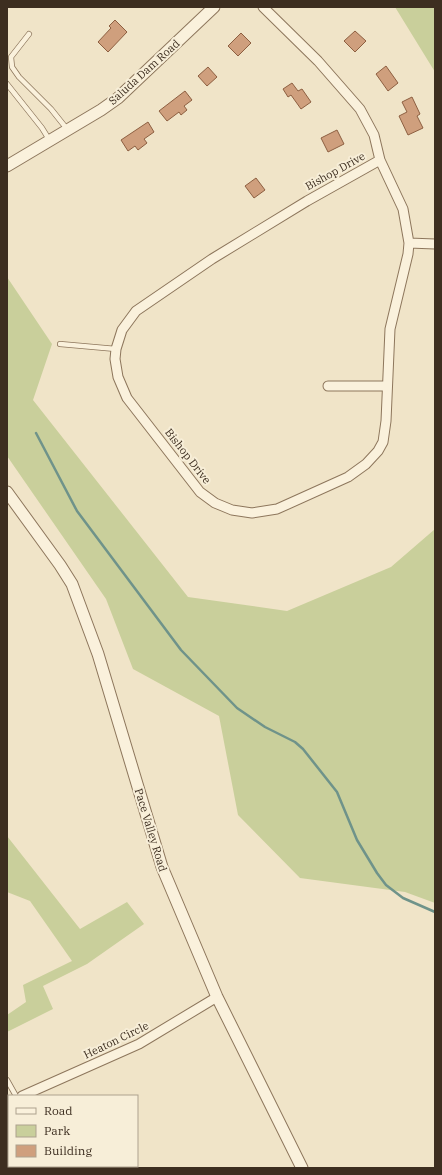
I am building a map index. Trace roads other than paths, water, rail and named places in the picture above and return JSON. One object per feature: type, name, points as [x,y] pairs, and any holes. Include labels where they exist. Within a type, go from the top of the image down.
[{"type":"street","name":"Saluda Dam Road","points":[[7,166],[68,131],[118,98],[214,7]]},
{"type":"street","name":"Bishop Drive","points":[[262,7],[318,61],[360,109],[374,135],[380,160],[403,209],[409,243],[405,272],[390,329],[383,442],[378,451],[366,464],[348,477],[295,502],[276,509],[252,513],[232,510],[215,503],[200,492],[127,398],[118,378],[115,359],[116,349],[122,330],[136,312],[212,259],[307,201],[380,160]]},
{"type":"street","points":[[409,243],[435,244]]},
{"type":"street","points":[[328,386],[387,386]]},
{"type":"street","name":"Pace Valley Road","points":[[7,492],[72,584],[98,654],[162,867],[217,997],[302,1168]]},
{"type":"street","name":"Heaton Circle","points":[[24,1095],[139,1044],[217,997]]},
{"type":"lane","points":[[29,34],[11,57],[12,67],[51,109],[68,131]]},
{"type":"lane","points":[[7,84],[39,123],[50,141]]},
{"type":"lane","points":[[60,344],[116,349]]},
{"type":"lane","points":[[7,1080],[15,1095]]},
{"type":"waterway","points":[[36,433],[77,511],[181,650],[237,708],[265,727],[295,742],[303,749],[337,792],[357,840],[386,885],[403,898],[435,912]]}]
